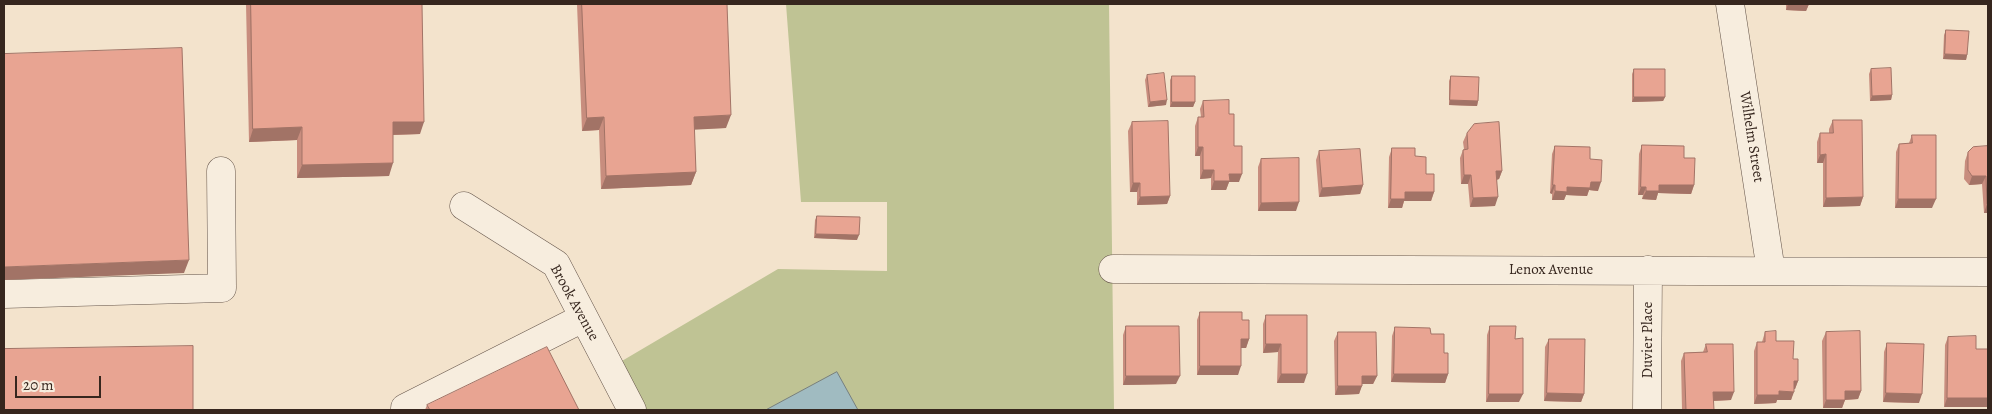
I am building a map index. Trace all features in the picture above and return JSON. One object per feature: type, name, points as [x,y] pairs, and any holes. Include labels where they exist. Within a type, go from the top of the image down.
[{"type":"street","name":"Wilhelm Street","points":[[1730,4],[1771,271]]},
{"type":"street","points":[[4,294],[222,288],[221,171]]},
{"type":"street","name":"Brook Avenue","points":[[464,206],[556,264],[632,410]]},
{"type":"street","name":"Lenox Avenue","points":[[1113,269],[1988,272]]},
{"type":"street","name":"Duvier Place","points":[[1647,410],[1648,270]]},
{"type":"street","points":[[405,410],[405,408],[584,318]]},
{"type":"green space","points":[[786,4],[1109,4],[1114,410],[632,410],[610,368],[778,269],[887,271],[887,202],[801,202]]},
{"type":"water","points":[[837,372],[858,410],[766,410]]},
{"type":"building","points":[[251,4],[422,4],[424,122],[393,122],[393,163],[302,165],[302,127],[253,129]]},
{"type":"building","points":[[582,4],[727,4],[731,115],[694,117],[696,172],[606,176],[604,117],[587,118]]},
{"type":"building","points":[[1946,30],[1969,31],[1967,55],[1945,54]]},
{"type":"building","points":[[182,48],[189,260],[4,267],[4,54]]},
{"type":"building","points":[[1891,68],[1892,95],[1872,96],[1871,69]]},
{"type":"building","points":[[1634,69],[1665,69],[1665,97],[1634,97]]},
{"type":"building","points":[[1164,73],[1167,100],[1150,102],[1147,75]]},
{"type":"building","points":[[1172,76],[1195,76],[1195,102],[1172,102]]},
{"type":"building","points":[[1451,76],[1479,77],[1478,101],[1450,100]]},
{"type":"building","points":[[1229,100],[1229,114],[1234,114],[1234,146],[1242,146],[1242,174],[1229,174],[1230,181],[1214,181],[1214,170],[1203,170],[1203,147],[1198,147],[1198,117],[1204,117],[1203,101]]},
{"type":"building","points":[[1833,120],[1862,120],[1863,197],[1826,198],[1826,154],[1820,155],[1820,133],[1833,133]]},
{"type":"building","points":[[1168,121],[1170,196],[1140,197],[1140,183],[1133,183],[1132,122]]},
{"type":"building","points":[[1499,122],[1502,171],[1496,171],[1498,197],[1473,198],[1471,175],[1464,175],[1463,150],[1468,149],[1467,133],[1474,124]]},
{"type":"building","points":[[1912,135],[1936,135],[1936,199],[1898,199],[1899,144],[1912,143]]},
{"type":"building","points":[[1642,145],[1684,146],[1684,158],[1695,158],[1694,185],[1659,185],[1659,191],[1646,191],[1646,187],[1641,187]]},
{"type":"building","points":[[1555,146],[1590,147],[1590,159],[1602,160],[1601,182],[1591,182],[1590,188],[1567,187],[1567,192],[1555,191],[1555,185],[1553,185]]},
{"type":"building","points":[[1988,146],[1987,204],[1986,176],[1972,176],[1968,170],[1968,152],[1973,147]]},
{"type":"building","points":[[1392,148],[1415,148],[1415,156],[1426,157],[1426,174],[1434,174],[1434,192],[1405,192],[1405,199],[1391,199]]},
{"type":"building","points":[[1360,149],[1363,185],[1322,188],[1319,151]]},
{"type":"building","points":[[1299,158],[1299,202],[1261,203],[1261,159]]},
{"type":"building","points":[[817,216],[860,217],[859,235],[816,234]]},
{"type":"building","points":[[1200,312],[1242,312],[1242,320],[1249,320],[1249,339],[1241,339],[1241,366],[1200,366]]},
{"type":"building","points":[[1266,315],[1307,315],[1307,374],[1281,374],[1281,344],[1266,344]]},
{"type":"building","points":[[1126,326],[1179,326],[1180,376],[1126,376]]},
{"type":"building","points":[[1490,326],[1516,326],[1515,339],[1523,338],[1523,394],[1489,394]]},
{"type":"building","points":[[1395,327],[1430,328],[1431,334],[1444,334],[1444,353],[1448,353],[1448,374],[1394,374]]},
{"type":"building","points":[[1776,331],[1776,341],[1794,341],[1793,359],[1798,359],[1798,381],[1794,381],[1794,392],[1779,391],[1779,395],[1757,395],[1757,342],[1765,342],[1765,332]]},
{"type":"building","points":[[1860,331],[1861,391],[1845,391],[1845,400],[1826,400],[1826,332]]},
{"type":"building","points":[[1338,332],[1376,332],[1377,376],[1362,376],[1362,386],[1338,386]]},
{"type":"building","points":[[1976,336],[1976,349],[1988,349],[1988,398],[1947,398],[1948,337]]},
{"type":"building","points":[[1549,339],[1585,339],[1584,394],[1547,393]]},
{"type":"building","points":[[1887,343],[1924,344],[1922,394],[1886,393]]},
{"type":"building","points":[[1706,344],[1733,344],[1734,392],[1713,392],[1714,410],[1686,410],[1684,353],[1707,352]]},
{"type":"building","points":[[193,346],[193,410],[4,410],[4,349]]},
{"type":"building","points":[[547,347],[579,410],[430,410],[427,405]]}]
